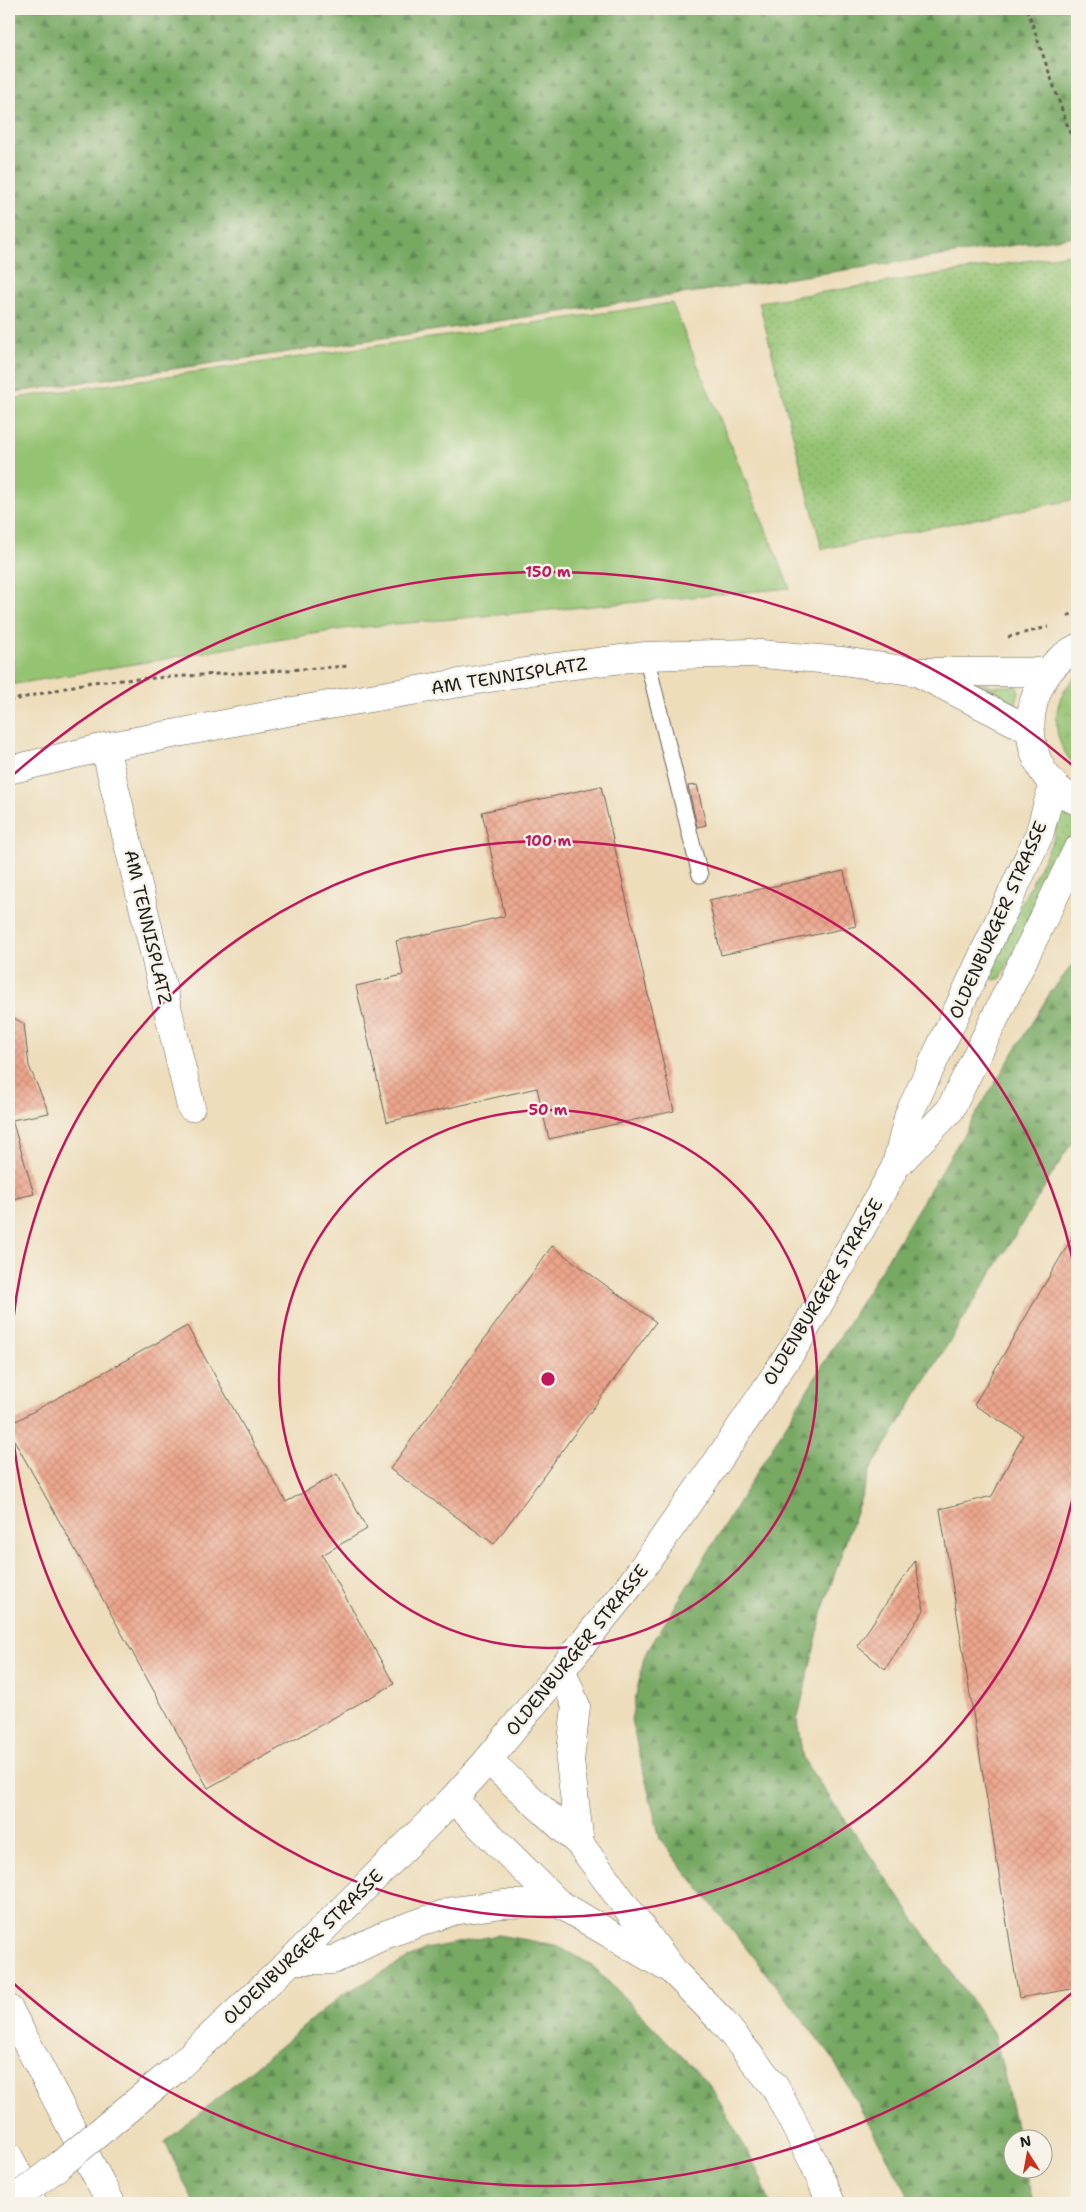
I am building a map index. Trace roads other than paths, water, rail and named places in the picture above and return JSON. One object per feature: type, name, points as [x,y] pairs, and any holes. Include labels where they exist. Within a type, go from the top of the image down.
[{"type":"main road","points":[[1077,648],[1067,654],[1047,672],[1035,696],[1031,710],[1030,730],[1037,759],[1053,784],[1069,798],[1077,802]]},
{"type":"main road","name":"AM TENNISPLATZ","points":[[9,770],[105,746],[297,711],[548,668],[646,656],[750,653],[843,661],[917,672],[1047,672]]},
{"type":"main road","name":"AM TENNISPLATZ","points":[[917,672],[1030,730]]},
{"type":"main road","name":"AM TENNISPLATZ","points":[[105,746],[191,1107]]},
{"type":"main road","name":"OLDENBURGER STRASSE","points":[[896,1166],[909,1114],[1040,835],[1053,784]]},
{"type":"main road","name":"OLDENBURGER STRASSE","points":[[9,2203],[61,2164],[176,2070],[292,1960],[453,1799],[488,1760],[632,1584],[799,1340],[896,1166],[950,1110],[1077,850]]},
{"type":"main road","points":[[562,1671],[576,1706],[570,1760],[580,1844]]},
{"type":"main road","points":[[488,1760],[580,1844],[675,1973],[722,2021],[775,2087],[814,2163],[831,2203]]},
{"type":"main road","points":[[453,1799],[558,1903],[675,1973]]},
{"type":"main road","points":[[292,1960],[333,1960],[387,1934],[453,1911],[503,1904],[558,1903]]},
{"type":"main road","points":[[9,2009],[110,2203]]},
{"type":"main road","points":[[9,2157],[33,2203]]},
{"type":"lane","points":[[646,656],[700,875]]}]
